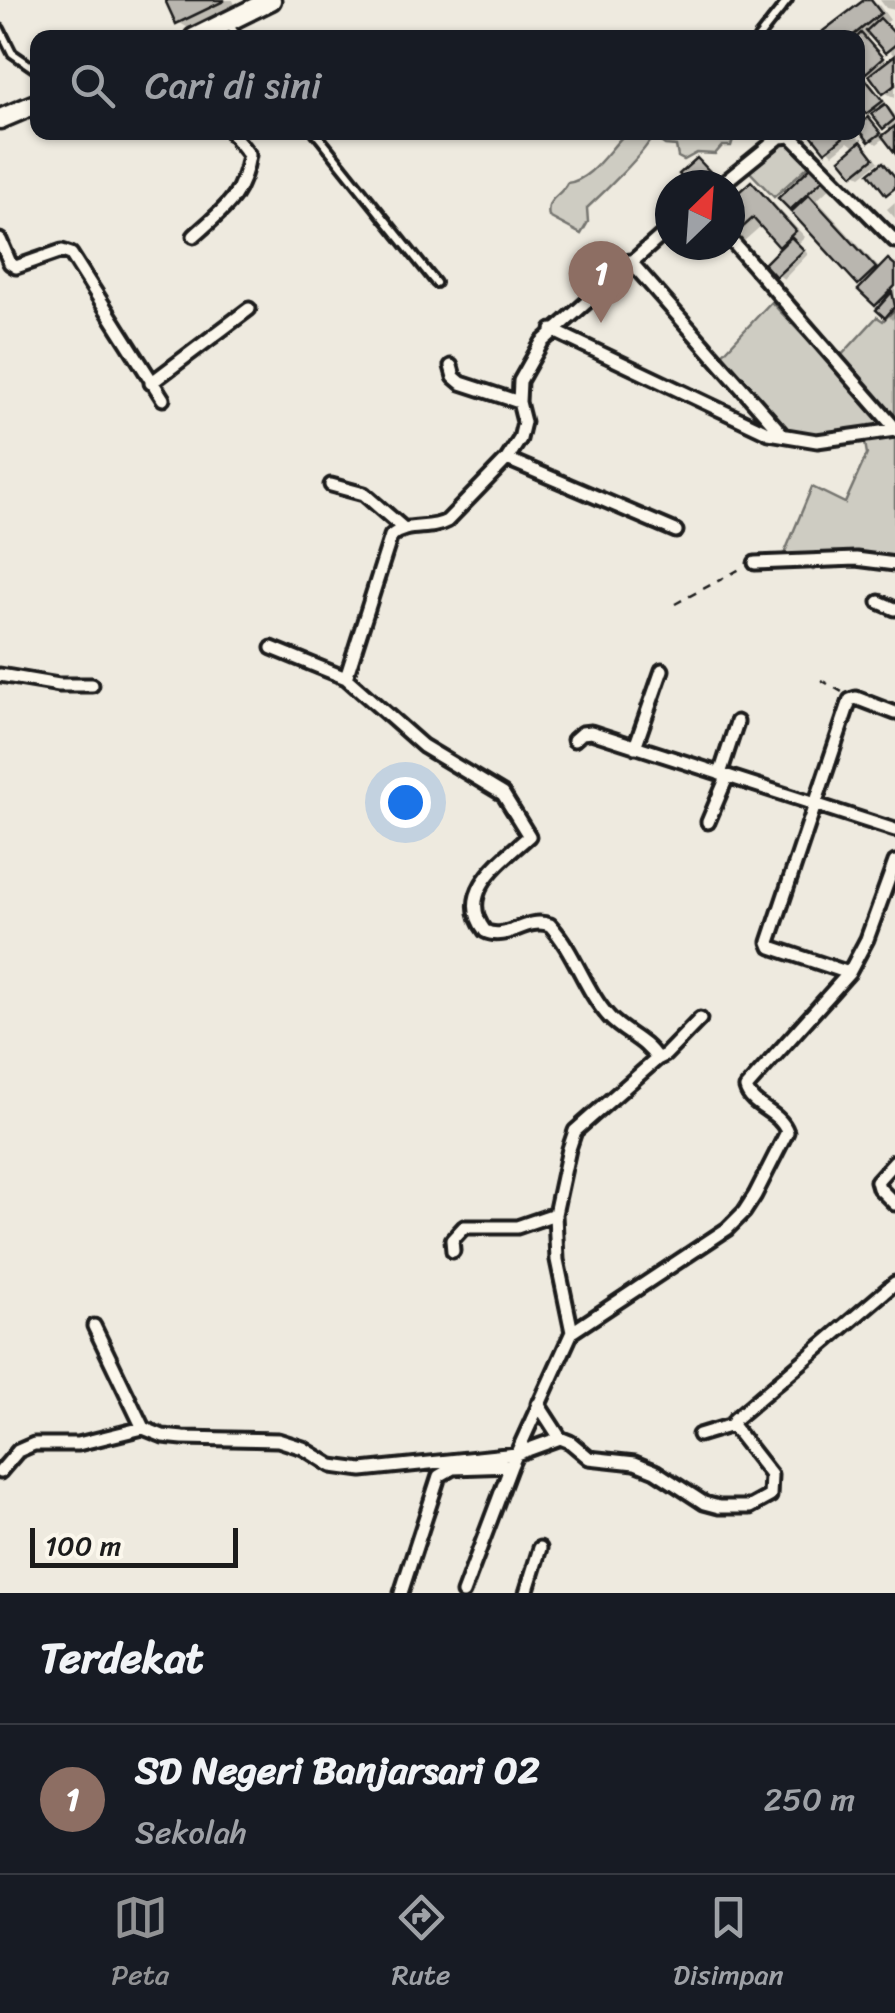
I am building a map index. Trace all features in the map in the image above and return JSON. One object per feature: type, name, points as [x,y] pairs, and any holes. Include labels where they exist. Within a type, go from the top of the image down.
[{"type":"main road","points":[[210,30],[227,22],[243,7],[271,0]]},
{"type":"main road","points":[[0,119],[30,106]]},
{"type":"street","points":[[194,236],[232,202],[242,186],[249,155],[237,140]]},
{"type":"street","points":[[739,170],[776,140]]},
{"type":"street","points":[[795,140],[895,241]]},
{"type":"street","points":[[0,240],[10,263],[16,266],[62,251],[71,254],[163,399]]},
{"type":"street","points":[[346,678],[387,543],[403,528],[440,526],[506,459],[522,431],[524,371],[552,330],[655,241]]},
{"type":"street","points":[[745,257],[895,429]]},
{"type":"street","points":[[630,262],[785,438]]},
{"type":"street","points":[[152,383],[249,309]]},
{"type":"street","points":[[552,330],[750,426],[785,438],[817,440],[895,429]]},
{"type":"street","points":[[451,366],[460,383],[520,402]]},
{"type":"street","points":[[506,459],[676,531]]},
{"type":"street","points":[[331,485],[364,494],[403,528]]},
{"type":"street","points":[[755,563],[856,559],[895,564]]},
{"type":"street","points":[[879,602],[895,608]]},
{"type":"street","points":[[272,648],[346,678],[423,746],[493,786],[511,804],[529,836],[485,876],[478,889],[476,908],[485,931],[493,935],[530,922],[550,925],[598,1004],[614,1022],[652,1050],[657,1059]]},
{"type":"street","points":[[635,747],[662,670]]},
{"type":"street","points":[[0,675],[59,684],[92,684]]},
{"type":"street","points":[[849,973],[769,945],[853,698],[895,712]]},
{"type":"street","points":[[708,822],[737,722]]},
{"type":"street","points":[[574,740],[591,732],[895,830]]},
{"type":"street","points":[[463,1593],[513,1460],[572,1332],[704,1244],[744,1212],[768,1174],[787,1132],[784,1124],[750,1097],[746,1088],[849,973],[867,940],[895,862]]},
{"type":"street","points":[[572,1332],[557,1260],[556,1214],[575,1131],[666,1055],[700,1019]]},
{"type":"street","points":[[895,1161],[876,1181],[895,1204]]},
{"type":"street","points":[[453,1251],[452,1240],[464,1227],[516,1227],[556,1214]]},
{"type":"street","points":[[732,1426],[735,1419],[895,1283]]},
{"type":"street","points":[[94,1326],[143,1428]]},
{"type":"street","points":[[538,1404],[560,1438],[590,1458],[635,1462],[704,1503],[750,1508],[770,1496],[771,1475],[732,1426]]},
{"type":"street","points":[[700,1435],[732,1426]]},
{"type":"street","points":[[0,1472],[18,1451],[34,1444],[78,1444],[143,1428],[183,1438],[278,1440],[302,1448],[332,1466],[362,1470],[513,1460]]},
{"type":"street","points":[[401,1593],[438,1476],[453,1468],[513,1460],[560,1438]]},
{"type":"street","points":[[526,1593],[540,1548]]},
{"type":"lane","points":[[764,30],[788,0]]},
{"type":"lane","points":[[227,22],[234,30]]},
{"type":"lane","points":[[0,29],[12,53],[30,65]]},
{"type":"lane","points":[[321,140],[436,284]]},
{"type":"path","points":[[675,604],[755,563]]},
{"type":"path","points":[[821,680],[853,698]]},
{"type":"shaded area","points":[[620,140],[650,140],[587,208],[588,222],[581,234],[549,217],[548,210],[567,183],[591,171]]},
{"type":"shaded area","points":[[658,140],[733,140],[731,146],[722,146],[715,154],[697,153],[684,160],[678,157],[676,146]]},
{"type":"shaded area","points":[[789,140],[815,160],[774,197],[748,170],[773,145]]},
{"type":"shaded area","points":[[771,302],[857,392],[839,358],[877,317],[883,321],[895,309],[895,558],[839,560],[813,570],[804,563],[782,559],[812,487],[845,503],[867,454],[864,437],[840,437],[825,446],[788,441],[764,425],[759,409],[716,361]]},
{"type":"building","points":[[165,0],[224,0],[224,1],[176,24]]},
{"type":"building","points":[[864,0],[871,0],[881,13],[860,30],[824,30]]},
{"type":"building","points":[[880,18],[895,34],[895,45],[885,53],[866,31]]},
{"type":"building","points":[[865,38],[883,58],[865,72]]},
{"type":"building","points":[[895,55],[895,85],[883,94],[869,75]]},
{"type":"building","points":[[865,79],[883,101],[865,113]]},
{"type":"building","points":[[885,104],[895,119],[883,129],[871,114]]},
{"type":"building","points":[[868,117],[881,133],[869,142],[865,137]]},
{"type":"building","points":[[895,126],[895,153],[882,136]]},
{"type":"building","points":[[815,140],[840,140],[825,152]]},
{"type":"building","points":[[861,141],[874,158],[853,175],[840,159]]},
{"type":"building","points":[[697,158],[708,170],[684,170]]},
{"type":"building","points":[[883,162],[895,177],[895,188],[886,195],[869,173]]},
{"type":"building","points":[[815,163],[827,176],[790,210],[778,198]]},
{"type":"building","points":[[751,181],[796,231],[779,247],[753,218],[745,225],[745,186]]},
{"type":"building","points":[[809,195],[876,268],[858,285],[791,212]]},
{"type":"building","points":[[791,237],[804,250],[776,277],[764,264]]},
{"type":"building","points":[[888,259],[895,265],[895,286],[875,306],[858,290]]},
{"type":"building","points":[[892,292],[895,306],[885,318],[876,310]]},
{"type":"place","name":"SD Negeri Banjarsari 02","points":[[601,323]]}]
